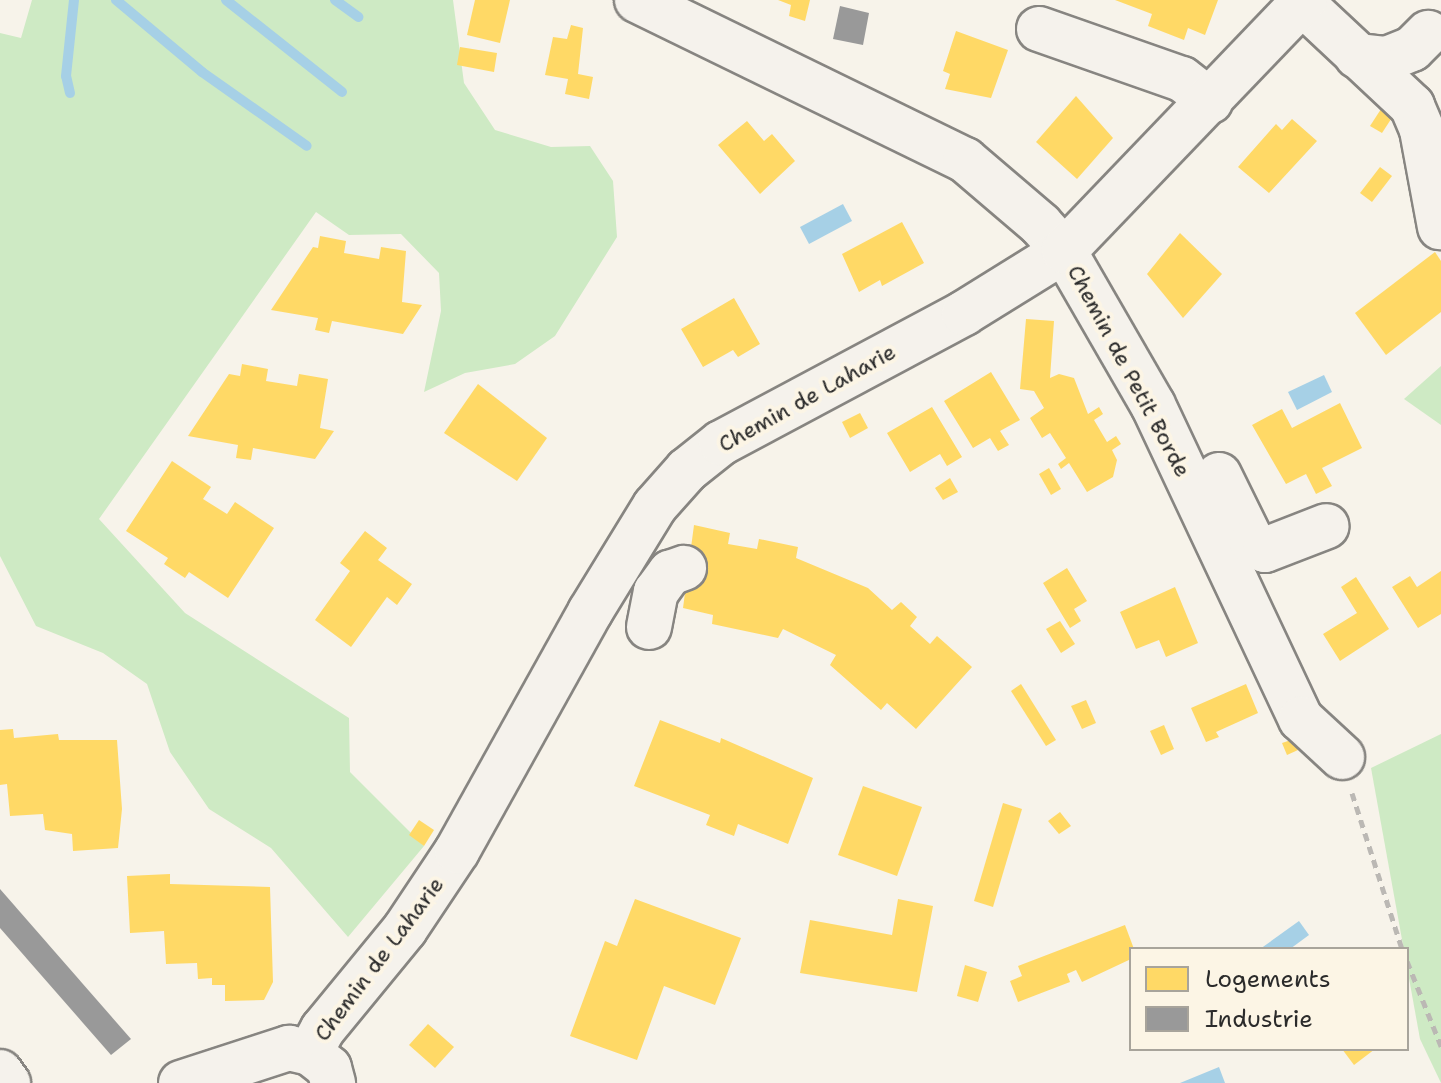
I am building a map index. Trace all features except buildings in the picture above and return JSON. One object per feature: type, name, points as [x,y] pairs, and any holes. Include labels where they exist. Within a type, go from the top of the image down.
[{"type":"street","name":"Chemin de Petit Borde","points":[[637,0],[965,160],[1064,251],[1153,405],[1301,719],[1342,757]]},
{"type":"street","name":"Chemin de Laharie","points":[[326,1073],[323,1029],[405,929],[457,851],[590,612],[655,506],[687,470],[721,443],[964,313],[1064,251],[1303,2]]},
{"type":"street","points":[[1303,2],[1357,56],[1392,83],[1412,106],[1422,130],[1440,227]]},
{"type":"street","points":[[1039,29],[1182,79],[1210,101]]},
{"type":"street","points":[[1357,56],[1387,59],[1412,49],[1428,33]]},
{"type":"street","points":[[1153,405],[1180,411],[1200,437],[1252,542],[1265,550],[1327,526]]},
{"type":"street","points":[[649,627],[656,592],[670,573],[684,568]]},
{"type":"street","points":[[181,1083],[289,1048],[326,1073],[361,1083]]},
{"type":"street","points":[[0,1072],[8,1083]]},
{"type":"path","points":[[1342,757],[1401,947]]},
{"type":"path","points":[[1409,966],[1441,1046]]},
{"type":"green space","points":[[32,0],[453,0],[464,83],[495,130],[551,147],[590,146],[613,181],[617,237],[555,336],[515,364],[465,373],[424,392],[441,311],[439,273],[401,234],[349,235],[316,212],[99,519],[185,613],[349,718],[350,772],[424,846],[348,937],[271,848],[209,809],[170,752],[147,684],[103,653],[36,626],[0,556],[0,33],[21,38]]},
{"type":"green space","points":[[1441,366],[1441,425],[1404,399]]},
{"type":"green space","points":[[1441,734],[1441,1083],[1420,1039],[1409,978],[1409,947],[1403,947],[1371,768]]},
{"type":"water","points":[[843,204],[852,221],[809,244],[800,227]]},
{"type":"water","points":[[1324,375],[1332,392],[1297,410],[1288,392]]},
{"type":"water","points":[[1299,921],[1309,935],[1293,947],[1263,947]]},
{"type":"water","points":[[1219,1067],[1225,1083],[1180,1083]]},
{"type":"waterway","points":[[70,93],[66,76],[74,0]]},
{"type":"waterway","points":[[116,0],[202,72],[307,146]]},
{"type":"waterway","points":[[226,0],[342,92]]},
{"type":"waterway","points":[[335,0],[358,17]]}]
